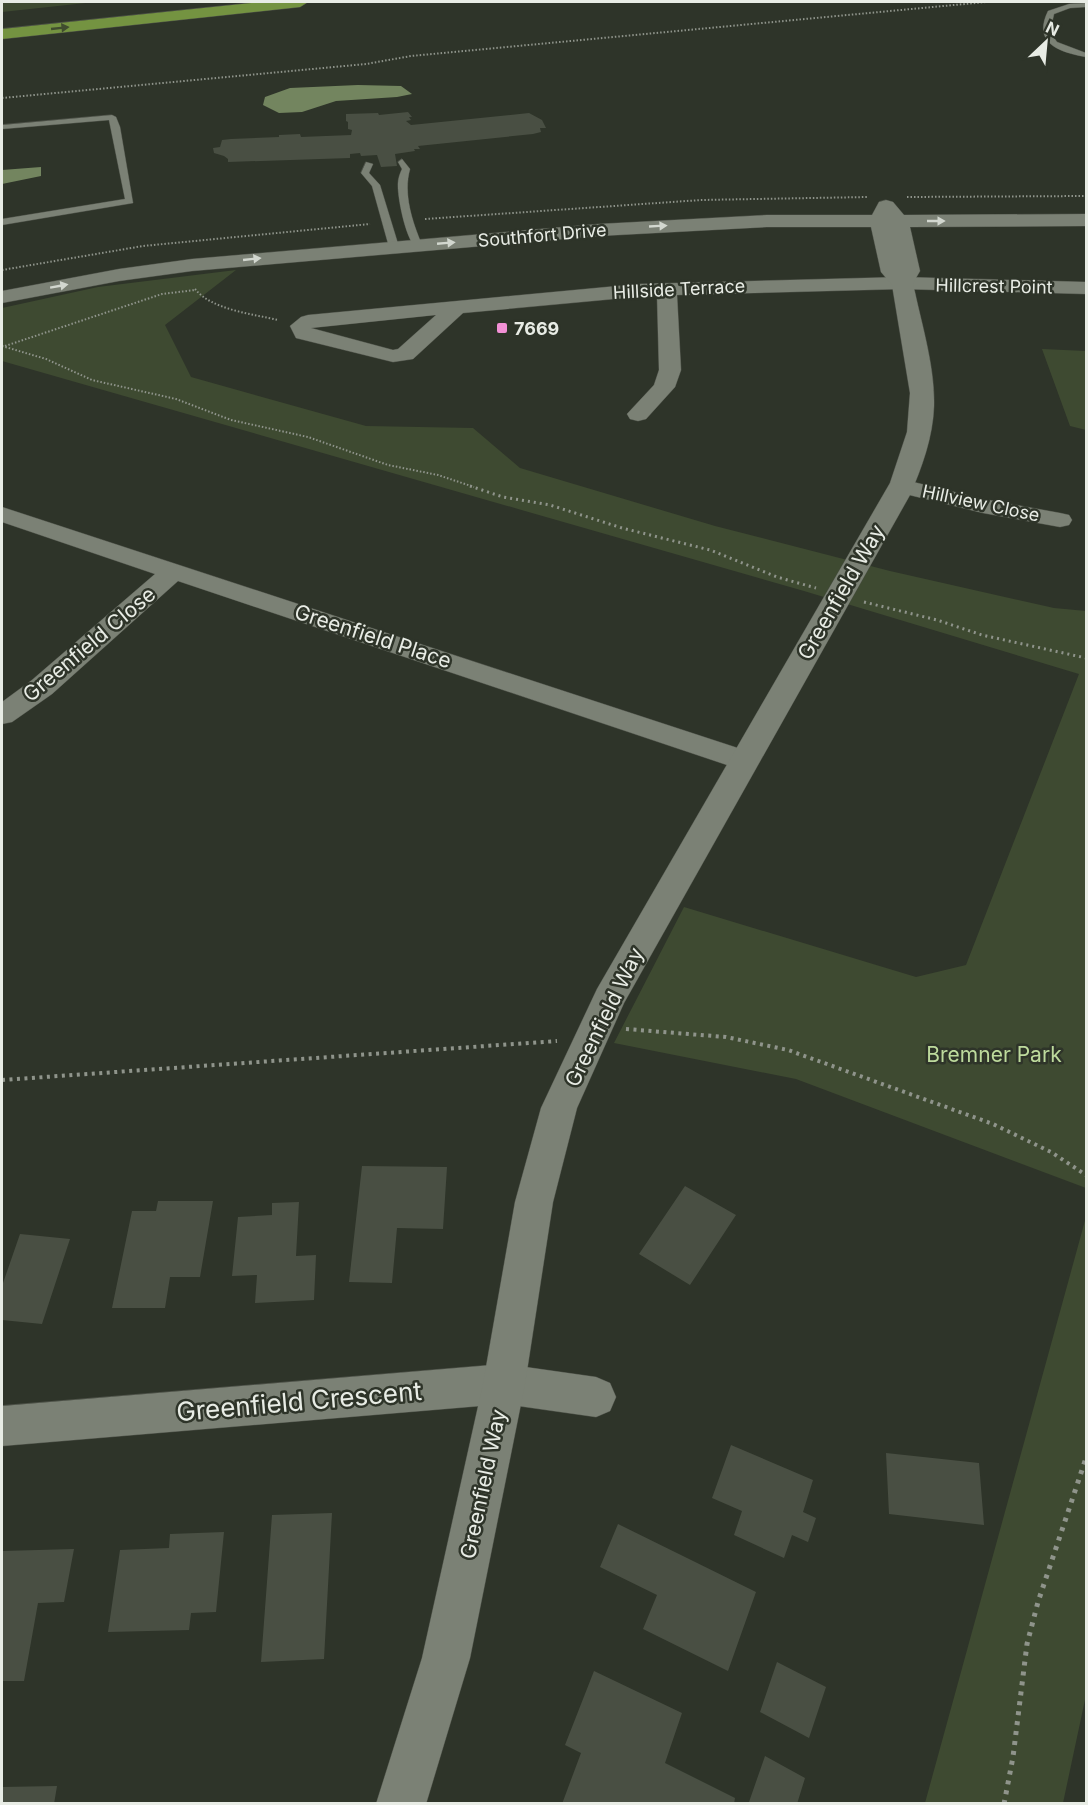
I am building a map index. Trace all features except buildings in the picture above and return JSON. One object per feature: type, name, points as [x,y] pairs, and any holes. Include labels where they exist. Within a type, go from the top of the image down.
[{"type":"main road","points":[[2,18],[160,2]]},
{"type":"main road","points":[[2,34],[300,2]]},
{"type":"main road","name":"Southfort Drive","points":[[888,216],[1086,204]]},
{"type":"main road","name":"Southfort Drive","points":[[2,280],[118,259],[191,249],[391,239],[650,211],[752,207],[888,216],[1086,220]]},
{"type":"main road","name":"Greenfield Way","points":[[401,1803],[446,1658],[504,1384],[534,1202],[559,1108],[609,999],[901,486],[920,427],[922,393],[902,283],[891,272],[888,216]]},
{"type":"main road","name":"Southfort Drive","points":[[2,297],[120,275],[391,239]]},
{"type":"street","name":"Hillside Terrace","points":[[300,326],[308,321],[666,289],[809,283],[902,283]]},
{"type":"street","name":"Hillcrest Point","points":[[902,283],[1086,288]]},
{"type":"street","points":[[639,414],[664,387],[670,370],[666,289]]},
{"type":"street","points":[[300,326],[303,334],[314,338],[393,356],[405,354],[456,308]]},
{"type":"street","name":"Hillview Close","points":[[901,486],[983,507],[1060,520]]},
{"type":"street","name":"Greenfield Place","points":[[2,514],[743,760]]},
{"type":"street","name":"Greenfield Close","points":[[2,716],[42,687],[175,570]]},
{"type":"street","name":"Greenfield Crescent","points":[[2,1426],[504,1384],[596,1397]]},
{"type":"lane","points":[[1086,5],[1060,9],[1051,13],[1047,24],[1049,39],[1053,44],[1086,55]]},
{"type":"lane","points":[[2,128],[112,117],[116,127],[130,201],[2,222]]},
{"type":"lane","points":[[402,162],[406,169],[402,183],[414,237]]},
{"type":"lane","points":[[369,164],[365,173],[376,185],[391,239]]},
{"type":"path","points":[[2,98],[366,64],[411,56],[537,43],[986,2]]},
{"type":"path","points":[[194,283],[199,296],[212,302],[300,326]]},
{"type":"path","points":[[3,346],[162,294],[195,290]]},
{"type":"path","points":[[3,346],[46,359],[92,380],[176,399],[231,420],[308,437],[388,465],[438,475],[503,497],[550,505],[622,528],[710,550],[777,577],[937,620],[982,636],[1086,658]]},
{"type":"path","points":[[2,1080],[454,1047],[528,1045],[594,1033],[657,1029],[726,1037],[788,1050],[993,1124],[1051,1152],[1086,1175]]},
{"type":"path","points":[[1004,1803],[1013,1757],[1027,1644],[1038,1602],[1058,1549],[1086,1458]]},
{"type":"green space","points":[[2,2],[95,2],[2,12]]},
{"type":"green space","name":"Bremner Park","points":[[236,270],[165,325],[191,377],[366,426],[473,428],[520,468],[715,526],[890,571],[1054,608],[1086,611],[1086,1188],[796,1079],[614,1043],[684,907],[916,977],[966,965],[1079,674],[804,591],[2,361],[2,308],[98,287]]},
{"type":"green space","points":[[1042,349],[1086,351],[1086,430],[1070,426]]},
{"type":"green space","points":[[1086,1217],[1086,1695],[1063,1803],[925,1803]]},
{"type":"shaded area","points":[[401,86],[412,94],[336,101],[302,112],[279,113],[263,105],[265,97],[290,88]]},
{"type":"shaded area","points":[[41,167],[41,176],[2,184],[2,170]]},
{"type":"place","name":"7669","points":[[502,328]]}]
